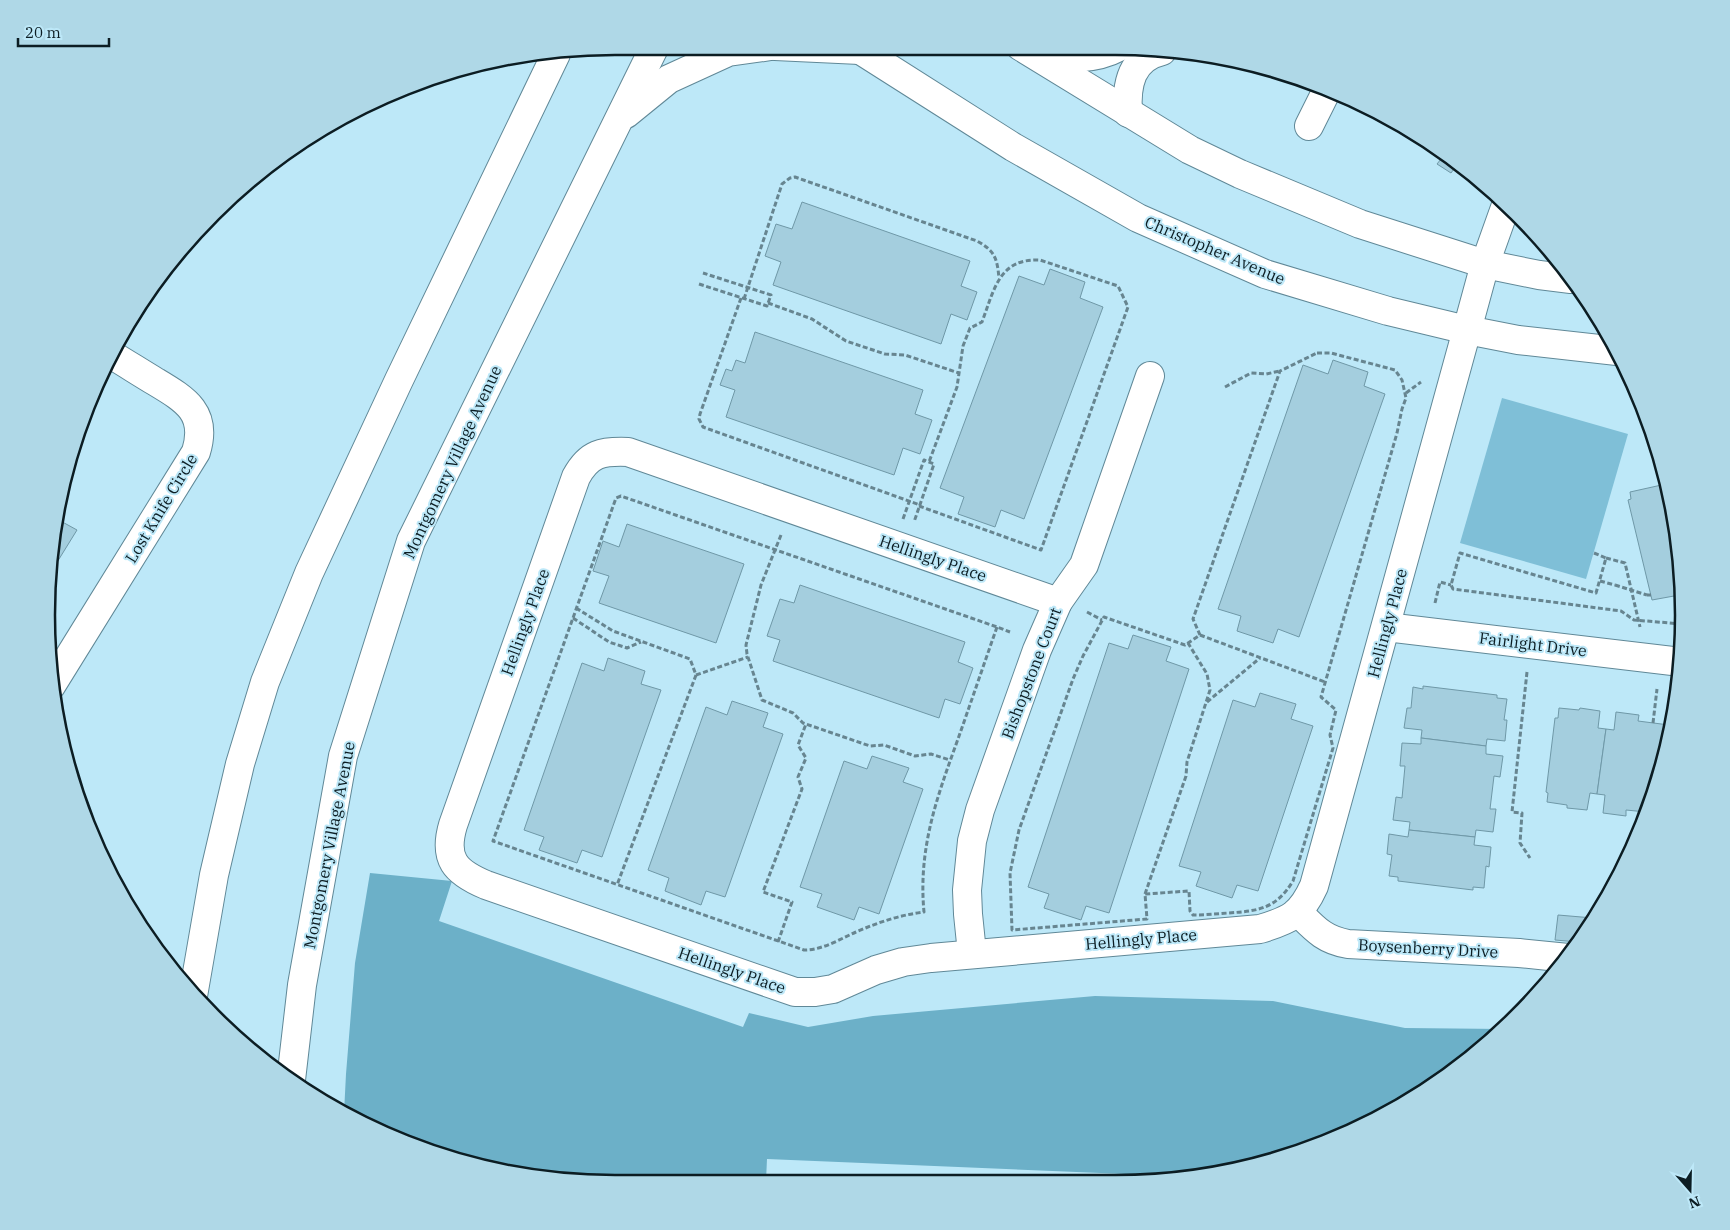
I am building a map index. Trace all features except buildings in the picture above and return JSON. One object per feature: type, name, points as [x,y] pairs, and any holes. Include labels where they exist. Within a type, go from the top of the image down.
[{"type":"street","name":"Montgomery Village Avenue","points":[[292,1072],[302,985],[343,756],[411,541],[651,55]]},
{"type":"street","points":[[619,119],[669,79],[721,55]]},
{"type":"street","name":"Christopher Avenue","points":[[868,55],[1013,147],[1138,218],[1265,274],[1388,311],[1467,330],[1518,340],[1608,350]]},
{"type":"street","points":[[1034,55],[1190,150],[1240,174],[1360,224],[1485,264],[1562,278]]},
{"type":"street","points":[[1050,55],[1062,58],[1094,55]]},
{"type":"street","points":[[1128,113],[1128,90],[1133,73],[1142,60],[1151,56]]},
{"type":"street","points":[[195,985],[214,875],[240,764],[265,682],[309,573],[399,380],[554,59]]},
{"type":"street","points":[[541,85],[544,60]]},
{"type":"street","points":[[1309,126],[1324,96]]},
{"type":"street","name":"Hellingly Place","points":[[1058,602],[628,452],[611,451],[595,455],[583,464],[576,477],[453,825],[449,848],[451,859],[458,869],[468,877],[486,885],[795,992],[815,992],[833,989],[876,970],[903,962],[972,954],[1260,929],[1280,923],[1298,912],[1308,901],[1314,886],[1485,264],[1504,212]]},
{"type":"street","name":"Lost Knife Circle","points":[[58,674],[196,452],[200,438],[199,424],[192,409],[182,397],[118,358]]},
{"type":"street","name":"Bishopstone Court","points":[[972,954],[967,890],[972,841],[980,810],[1014,713],[1058,602],[1084,565],[1150,376]]},
{"type":"street","name":"Fairlight Drive","points":[[1386,628],[1673,661]]},
{"type":"street","name":"Boysenberry Drive","points":[[1298,912],[1324,937],[1335,942],[1558,957]]},
{"type":"street","points":[[185,973],[201,950]]},
{"type":"path","points":[[929,462],[957,388],[963,346],[970,328],[982,322],[999,279],[1006,270],[1017,262],[1028,259],[1040,260],[1118,286],[1128,307],[1041,550],[703,427],[699,420],[700,414],[742,298],[748,288],[782,184],[790,178],[794,178],[976,241],[993,252],[999,279]]},
{"type":"path","points":[[699,284],[767,306],[771,295],[703,273]]},
{"type":"path","points":[[768,303],[812,319],[846,341],[885,354],[905,355],[959,373]]},
{"type":"path","points":[[1145,894],[1189,891],[1190,911],[1195,915],[1263,909],[1273,904],[1287,892],[1293,881],[1332,752],[1331,731],[1336,712],[1334,707],[1321,697],[1406,398],[1402,380],[1395,370],[1331,353],[1310,355],[1273,373],[1251,373],[1225,387]]},
{"type":"path","points":[[1280,371],[1193,619],[1200,635],[1325,682]]},
{"type":"path","points":[[924,460],[934,464],[919,506],[899,547],[910,501],[924,460]]},
{"type":"path","points":[[997,627],[950,760],[928,830],[922,894],[924,912],[889,919],[834,942],[811,950],[804,950],[493,841],[616,498],[621,496],[997,627],[1010,632]]},
{"type":"path","points":[[776,550],[758,596],[746,645],[762,700],[793,713],[806,724],[870,746],[884,745],[915,756],[931,754],[950,760]]},
{"type":"path","points":[[1606,558],[1596,594],[1460,553],[1450,585],[1453,589],[1620,611],[1634,620],[1675,623]]},
{"type":"path","points":[[1594,553],[1625,563],[1641,633]]},
{"type":"path","points":[[1600,581],[1649,595]]},
{"type":"path","points":[[576,608],[613,631],[690,659],[696,676],[617,885]]},
{"type":"path","points":[[1188,643],[1208,674],[1210,690],[1187,762],[1186,776],[1145,894],[1147,919],[1012,930],[1010,873],[1019,830],[1073,679],[1104,617],[1185,644],[1200,635]]},
{"type":"path","points":[[573,618],[610,642],[628,648],[642,642]]},
{"type":"path","points":[[1530,644],[1512,812],[1522,813],[1520,842],[1530,858]]},
{"type":"path","points":[[696,676],[748,657]]},
{"type":"path","points":[[1207,702],[1261,658]]},
{"type":"path","points":[[778,942],[792,902],[763,892],[802,789],[798,776],[806,758],[798,745],[806,724]]},
{"type":"shaded area","points":[[1502,398],[1628,434],[1586,579],[1460,543]]},
{"type":"shaded area","points":[[370,873],[452,881],[439,921],[743,1027],[749,1013],[808,1027],[873,1016],[1095,996],[1273,1001],[1405,1028],[1492,1029],[1426,1081],[1363,1117],[1295,1145],[1260,1156],[1188,1170],[1136,1174],[767,1159],[766,1175],[578,1174],[506,1164],[470,1156],[401,1132],[344,1105],[355,963]]}]
